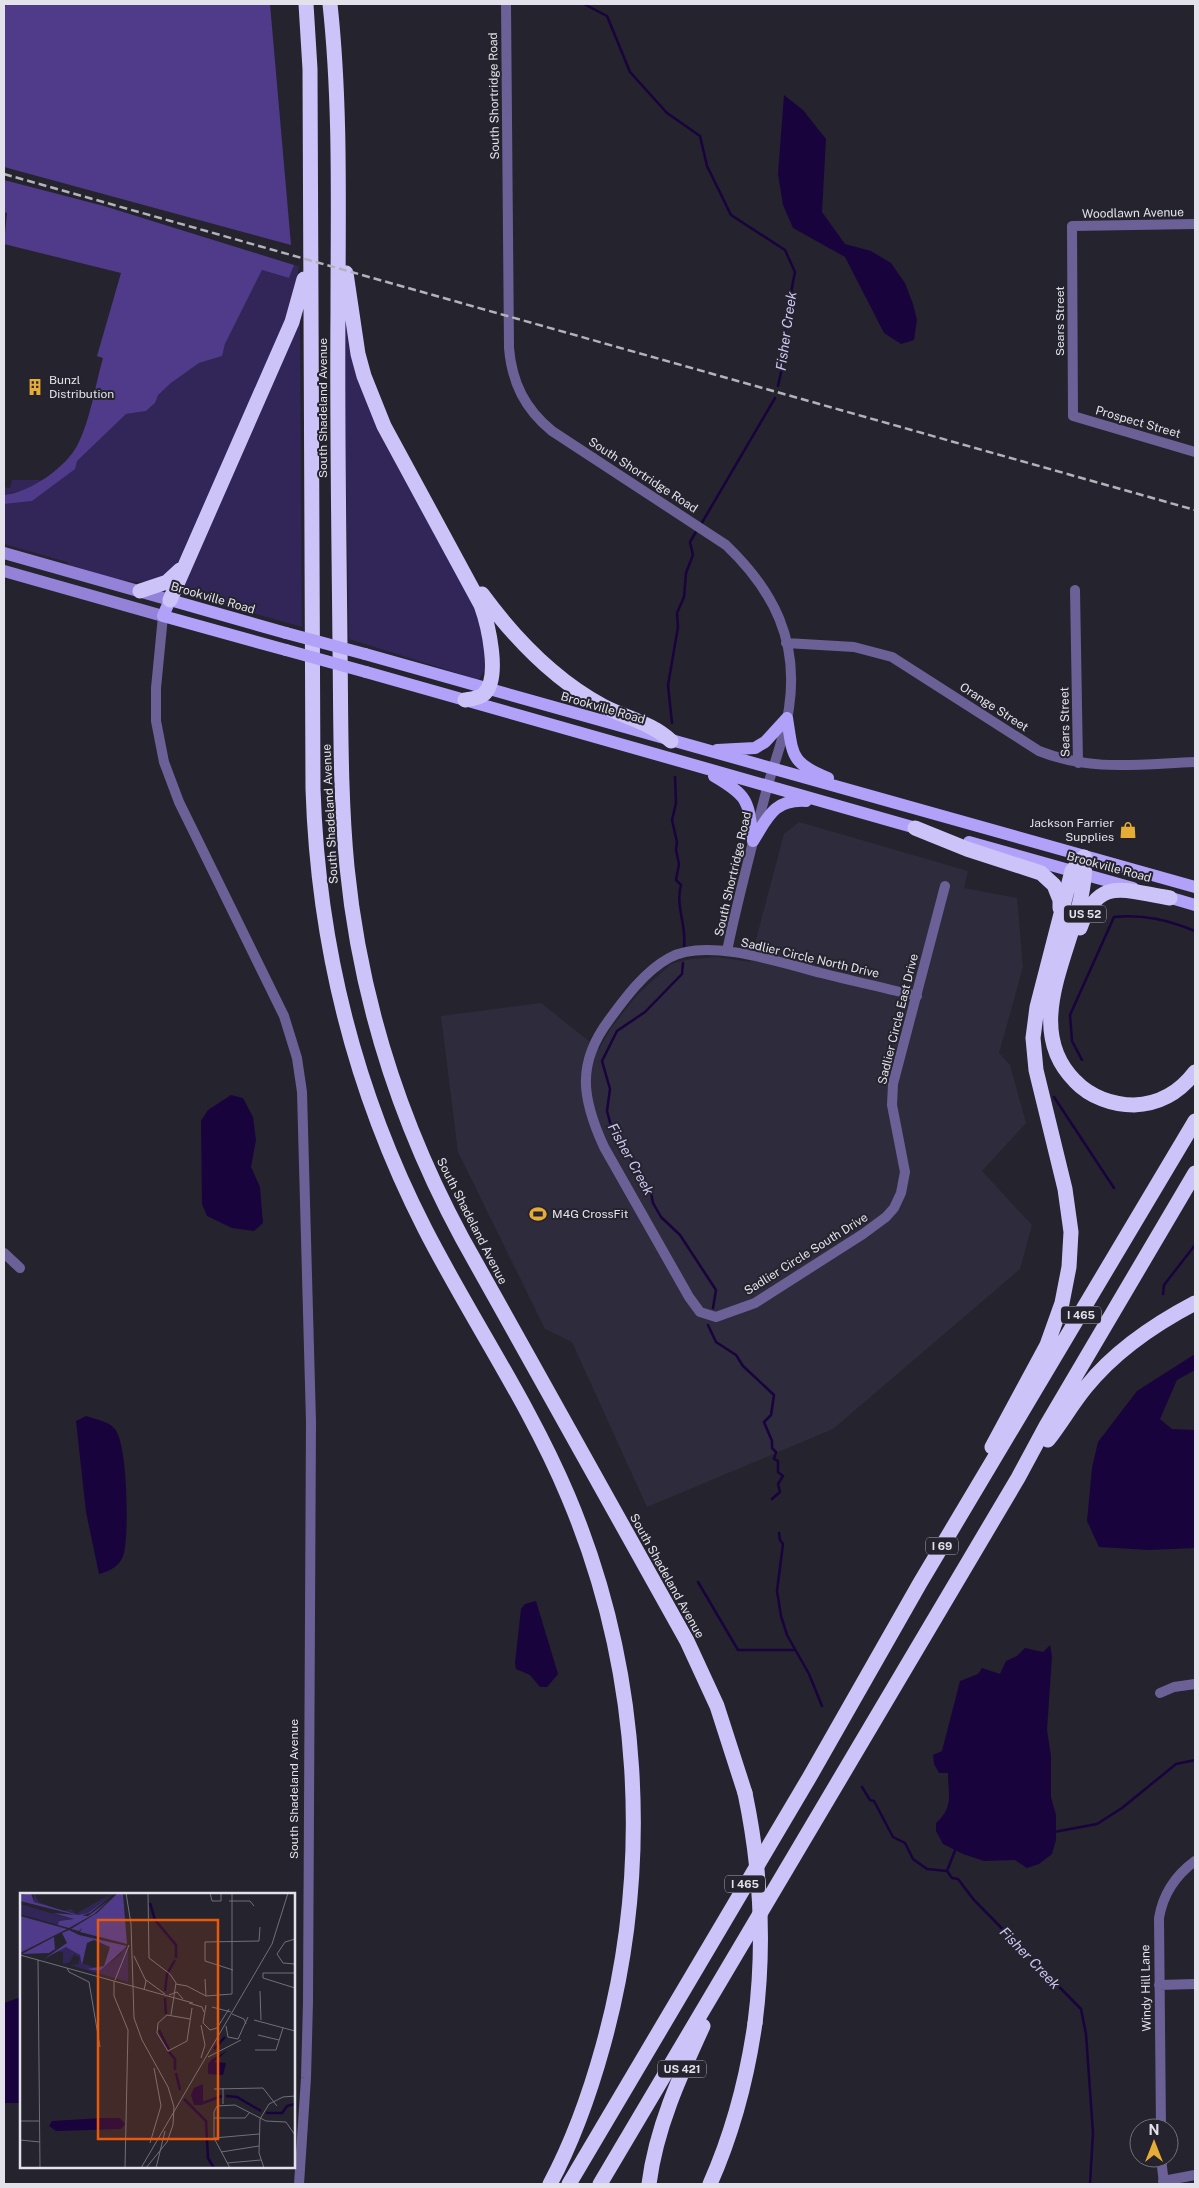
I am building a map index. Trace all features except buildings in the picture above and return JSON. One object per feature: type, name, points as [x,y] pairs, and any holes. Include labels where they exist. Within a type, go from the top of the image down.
[{"type":"highway","name":"South Shadeland Avenue","points":[[306,4],[310,69],[313,789],[320,891],[335,976],[363,1082],[385,1141],[410,1199],[540,1436],[580,1524],[608,1617],[619,1667],[628,1726],[633,1802],[633,1858],[621,1965],[607,2031],[589,2092],[550,2184]]},
{"type":"highway","name":"South Shadeland Avenue","points":[[330,4],[338,95],[338,508],[343,816],[351,901],[371,1005],[387,1063],[408,1122],[445,1206],[687,1641],[720,1714],[745,1793],[757,1856],[760,1894],[761,1950],[756,2023],[751,2055],[734,2122],[710,2184]]},
{"type":"highway","points":[[338,200],[350,316],[364,376],[384,426],[460,564],[481,605],[489,628],[492,665],[488,689],[482,696],[465,700]]},
{"type":"highway","points":[[170,600],[184,564],[292,322],[303,283],[311,210]]},
{"type":"highway","points":[[140,591],[159,586],[172,579],[184,564]]},
{"type":"highway","points":[[460,564],[513,633],[551,670],[585,695],[604,706],[659,731],[671,742]]},
{"type":"highway","points":[[915,828],[967,849],[1041,873],[1049,879],[1058,892],[1060,919]]},
{"type":"highway","points":[[965,1508],[995,1441],[1047,1345],[1066,1285],[1070,1250],[1069,1214],[1062,1171],[1036,1070],[1033,1047],[1037,1008],[1060,919],[1084,857]]},
{"type":"highway","points":[[1052,1005],[1079,873]]},
{"type":"highway","name":"US 52","points":[[1170,898],[1114,890],[1105,892],[1093,900],[1086,911],[1067,970],[1052,1005],[1051,1028],[1062,1065],[1080,1086],[1098,1097],[1118,1104],[1151,1103],[1178,1090],[1195,1072]]},
{"type":"highway","name":"I 465","points":[[965,1508],[1024,1412],[1195,1122]]},
{"type":"highway","name":"I 465","points":[[600,2184],[734,1961],[1195,1173]]},
{"type":"highway","points":[[1018,1478],[1070,1407],[1099,1373],[1146,1332],[1195,1303]]},
{"type":"highway","name":"I 69","points":[[920,1583],[965,1508]]},
{"type":"highway","name":"I 465","points":[[569,2184],[809,1778],[920,1583]]},
{"type":"highway","name":"US 421","points":[[649,2184],[657,2147],[672,2096],[684,2064],[734,1961]]},
{"type":"main road","name":"Brookville Road","points":[[4,553],[671,742],[1195,887]]},
{"type":"main road","name":"Brookville Road","points":[[4,571],[700,768],[1195,905]]},
{"type":"main road","points":[[163,616],[170,600]]},
{"type":"main road","points":[[708,751],[755,748],[765,742],[787,718]]},
{"type":"main road","points":[[787,718],[789,740],[796,759],[814,773],[854,793]]},
{"type":"main road","points":[[700,768],[733,786],[746,800],[753,841]]},
{"type":"main road","points":[[753,841],[771,813],[781,804],[798,801],[830,803]]},
{"type":"street","name":"South Shortridge Road","points":[[506,4],[509,348],[515,381],[531,410],[552,431],[713,536],[748,567],[766,591],[780,620],[786,642],[791,676],[787,718],[767,786],[727,952]]},
{"type":"street","name":"Woodlawn Avenue","points":[[1072,226],[1195,224]]},
{"type":"street","name":"Sears Street","points":[[1072,226],[1074,416]]},
{"type":"street","name":"Prospect Street","points":[[1074,416],[1195,452]]},
{"type":"street","name":"Sears Street","points":[[1075,590],[1078,763]]},
{"type":"street","name":"South Shadeland Avenue","points":[[163,616],[157,665],[156,710],[164,762],[179,802],[284,1016],[297,1058],[302,1092],[311,1422],[307,2011],[298,2184]]},
{"type":"street","name":"Orange Street","points":[[786,642],[854,647],[892,657],[1039,751],[1078,763],[1112,766],[1195,762]]},
{"type":"street","name":"Sadlier Circle East Drive","points":[[902,1190],[904,1166],[894,1116],[892,1091],[945,886]]},
{"type":"street","name":"Sadlier Circle North Drive","points":[[708,1316],[700,1312],[692,1303],[604,1147],[591,1115],[586,1077],[590,1051],[597,1035],[624,999],[656,967],[677,955],[699,952],[727,952],[753,956],[917,996]]},
{"type":"street","name":"Sadlier Circle South Drive","points":[[708,1316],[724,1316],[755,1303],[863,1234],[891,1211],[902,1190]]},
{"type":"street","points":[[4,1253],[20,1268]]},
{"type":"street","points":[[1160,1693],[1174,1687],[1195,1684]]},
{"type":"street","name":"Windy Hill Lane","points":[[1161,2118],[1158,1930],[1162,1904],[1176,1879],[1195,1861]]},
{"type":"street","points":[[1159,1985],[1195,1984]]},
{"type":"street","points":[[1162,2168],[1164,2183],[1195,2175]]},
{"type":"shaded area","points":[[9,4],[270,4],[291,245],[4,167],[4,6]]},
{"type":"shaded area","points":[[784,95],[803,110],[826,139],[822,212],[845,244],[871,251],[891,263],[905,283],[913,304],[917,320],[914,340],[901,344],[884,333],[845,257],[793,228],[783,205],[778,174]]},
{"type":"shaded area","points":[[4,180],[104,206],[294,265],[289,278],[262,270],[225,344],[222,356],[199,363],[171,383],[158,395],[155,403],[146,411],[126,414],[77,461],[75,469],[32,501],[4,504],[4,495],[36,484],[56,470],[73,453],[78,444],[86,423],[103,358],[97,356],[121,273],[4,244],[7,213],[4,212]]},
{"type":"shaded area","points":[[294,265],[299,266],[296,285],[279,339],[178,562],[168,572],[161,578],[152,581],[141,582],[115,579],[69,565],[67,562],[4,544],[4,504],[32,501],[126,414],[146,411],[155,403],[157,395],[171,383],[199,363],[222,356],[225,344],[262,270],[289,278]]},
{"type":"shaded area","points":[[343,312],[365,396],[388,449],[474,606],[484,637],[484,670],[479,680],[349,639]]},
{"type":"shaded area","points":[[300,318],[302,627],[180,593]]},
{"type":"shaded area","points":[[12,480],[42,480],[28,489],[4,495],[4,487],[10,488]]},
{"type":"shaded area","points":[[799,822],[968,871],[964,888],[1017,898],[1023,967],[999,1053],[1010,1065],[1026,1123],[982,1171],[1032,1225],[1020,1269],[833,1429],[647,1507],[572,1342],[545,1329],[458,1152],[441,1016],[541,1003],[599,1049],[611,1028],[637,995],[671,964],[691,959],[718,957],[750,962],[784,834]]},
{"type":"shaded area","points":[[231,1095],[243,1098],[253,1117],[256,1140],[251,1167],[260,1187],[263,1223],[254,1231],[232,1228],[207,1216],[202,1204],[201,1121],[208,1110]]},
{"type":"shaded area","points":[[1195,1354],[1195,1370],[1177,1380],[1160,1419],[1172,1429],[1195,1430],[1195,1548],[1149,1550],[1099,1547],[1087,1521],[1092,1468],[1098,1442],[1137,1391]]},
{"type":"shaded area","points":[[86,1416],[104,1422],[114,1428],[119,1436],[125,1468],[127,1527],[123,1558],[114,1567],[99,1574],[86,1512],[76,1421]]},
{"type":"shaded area","points":[[536,1601],[558,1674],[547,1687],[540,1687],[530,1675],[516,1669],[515,1663],[521,1609],[525,1604]]},
{"type":"shaded area","points":[[1050,1645],[1052,1656],[1047,1730],[1051,1756],[1051,1797],[1056,1815],[1056,1840],[1052,1854],[1039,1864],[1027,1868],[1015,1860],[984,1861],[963,1854],[943,1844],[936,1831],[936,1823],[948,1806],[949,1794],[948,1773],[939,1773],[934,1764],[933,1755],[942,1751],[960,1681],[978,1674],[982,1668],[1000,1674],[1006,1661],[1017,1656],[1025,1648],[1043,1652]]},
{"type":"shaded area","points":[[20,1997],[20,2103],[4,2103],[4,2003]]},
{"type":"waterway","name":"Fisher Creek","points":[[584,4],[607,16],[630,72],[667,113],[700,136],[707,166],[731,215],[785,250],[795,272],[785,323],[786,350],[778,386]]},
{"type":"waterway","name":"Fisher Creek","points":[[700,526],[775,398]]},
{"type":"waterway","name":"Fisher Creek","points":[[672,723],[668,685],[678,627],[677,613],[684,597],[686,573],[693,555],[690,542],[697,530]]},
{"type":"waterway","name":"Fisher Creek","points":[[675,777],[676,803],[672,820],[677,842],[676,850],[679,864],[676,880],[681,885],[679,901],[684,931],[684,947]]},
{"type":"waterway","points":[[1082,1060],[1072,1041],[1070,1015],[1114,917],[1135,916],[1155,919],[1195,931]]},
{"type":"waterway","name":"Fisher Creek","points":[[683,963],[682,974],[645,1012],[617,1031],[602,1061],[610,1089],[607,1111],[611,1126],[619,1142],[629,1153],[639,1179],[651,1193],[653,1203],[661,1217],[680,1235],[716,1290],[713,1308]]},
{"type":"waterway","points":[[1054,1097],[1114,1188]]},
{"type":"waterway","points":[[1163,1294],[1164,1285],[1195,1245]]},
{"type":"waterway","name":"Fisher Creek","points":[[708,1325],[716,1342],[736,1355],[743,1366],[774,1395],[771,1415],[764,1422],[772,1441],[772,1448],[776,1452],[774,1459],[778,1461],[778,1472],[783,1476],[778,1484],[780,1492],[772,1499]]},
{"type":"waterway","name":"Fisher Creek","points":[[779,1533],[783,1544],[777,1591],[781,1616],[787,1635],[809,1674],[822,1706]]},
{"type":"waterway","points":[[698,1582],[738,1650],[795,1650]]},
{"type":"waterway","points":[[1054,1832],[1097,1824],[1122,1808],[1176,1764],[1195,1760]]},
{"type":"waterway","name":"Fisher Creek","points":[[862,1787],[870,1800],[874,1801],[893,1837],[905,1843],[913,1859],[927,1869],[947,1871],[952,1878],[958,1879],[974,1900],[1081,2009],[1086,2034],[1093,2133],[1090,2184]]},
{"type":"waterway","points":[[947,1871],[956,1848]]},
{"type":"railway","points":[[4,174],[1195,510]]},
{"type":"place","name":"Bunzl Distribution","points":[[35,387]]},
{"type":"place","name":"Jackson Farrier Supplies","points":[[1128,830]]},
{"type":"place","name":"M4G CrossFit","points":[[538,1214]]}]
